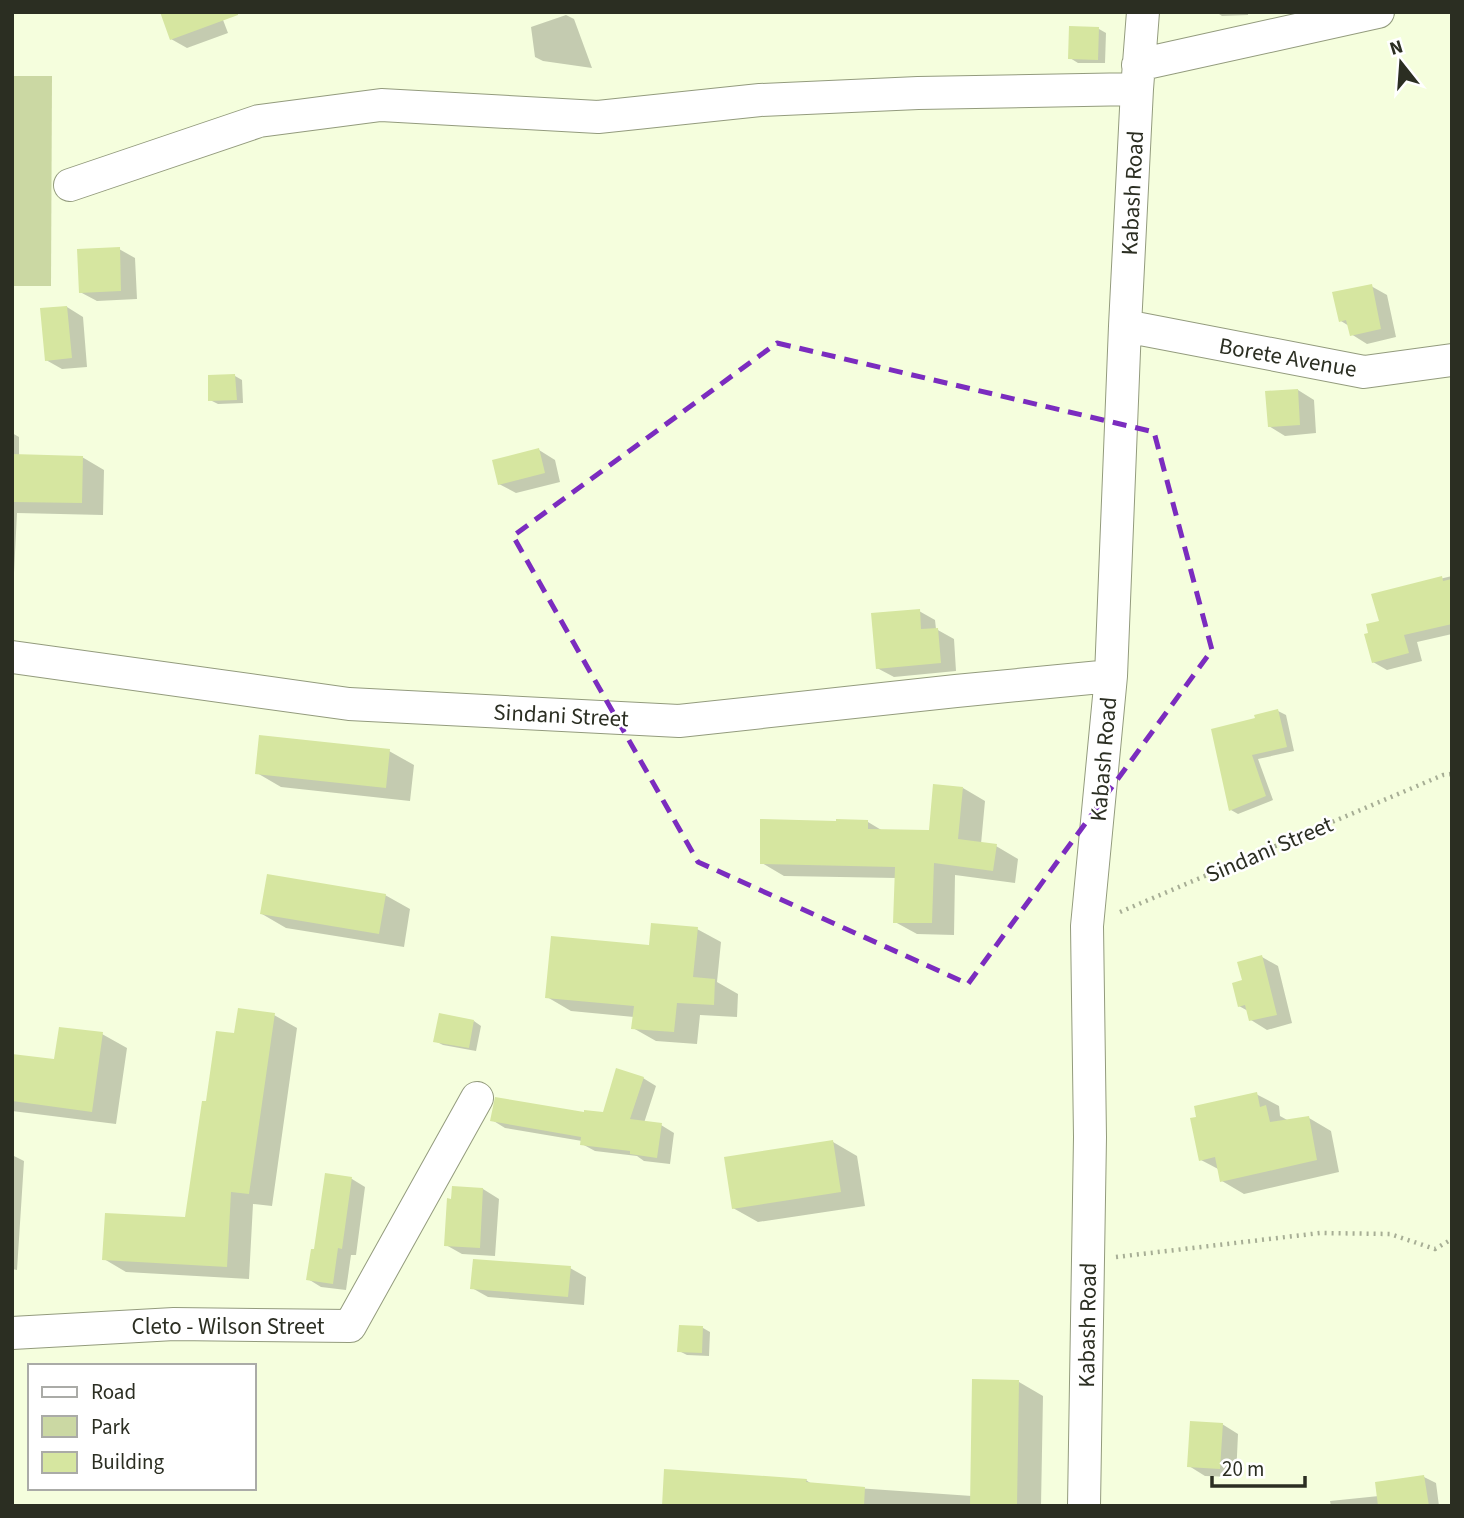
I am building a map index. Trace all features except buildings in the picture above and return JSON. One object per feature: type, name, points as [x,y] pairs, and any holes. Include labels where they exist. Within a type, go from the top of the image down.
[{"type":"street","name":"Kabash Road","points":[[1084,1506],[1090,1137],[1087,926],[1111,676],[1125,326],[1143,12]]},
{"type":"street","points":[[70,185],[259,121],[381,105],[598,117],[760,100],[918,93],[1138,77],[1378,12]]},
{"type":"street","name":"Borete Avenue","points":[[1125,326],[1364,372],[1452,360]]},
{"type":"street","name":"Sindani Street","points":[[12,657],[349,704],[679,721],[1111,676]]},
{"type":"street","name":"Cleto - Wilson Street","points":[[12,1333],[174,1324],[351,1326],[477,1098]]},
{"type":"path","name":"Sindani Street","points":[[1087,926],[1443,775],[1452,774]]},
{"type":"path","points":[[1087,1261],[1320,1233],[1390,1234],[1435,1249],[1452,1239]]},
{"type":"highlighted area","points":[[777,343],[1154,432],[1212,650],[968,984],[698,862],[513,536]]},
{"type":"green space","points":[[12,76],[52,76],[51,286],[12,286]]}]
